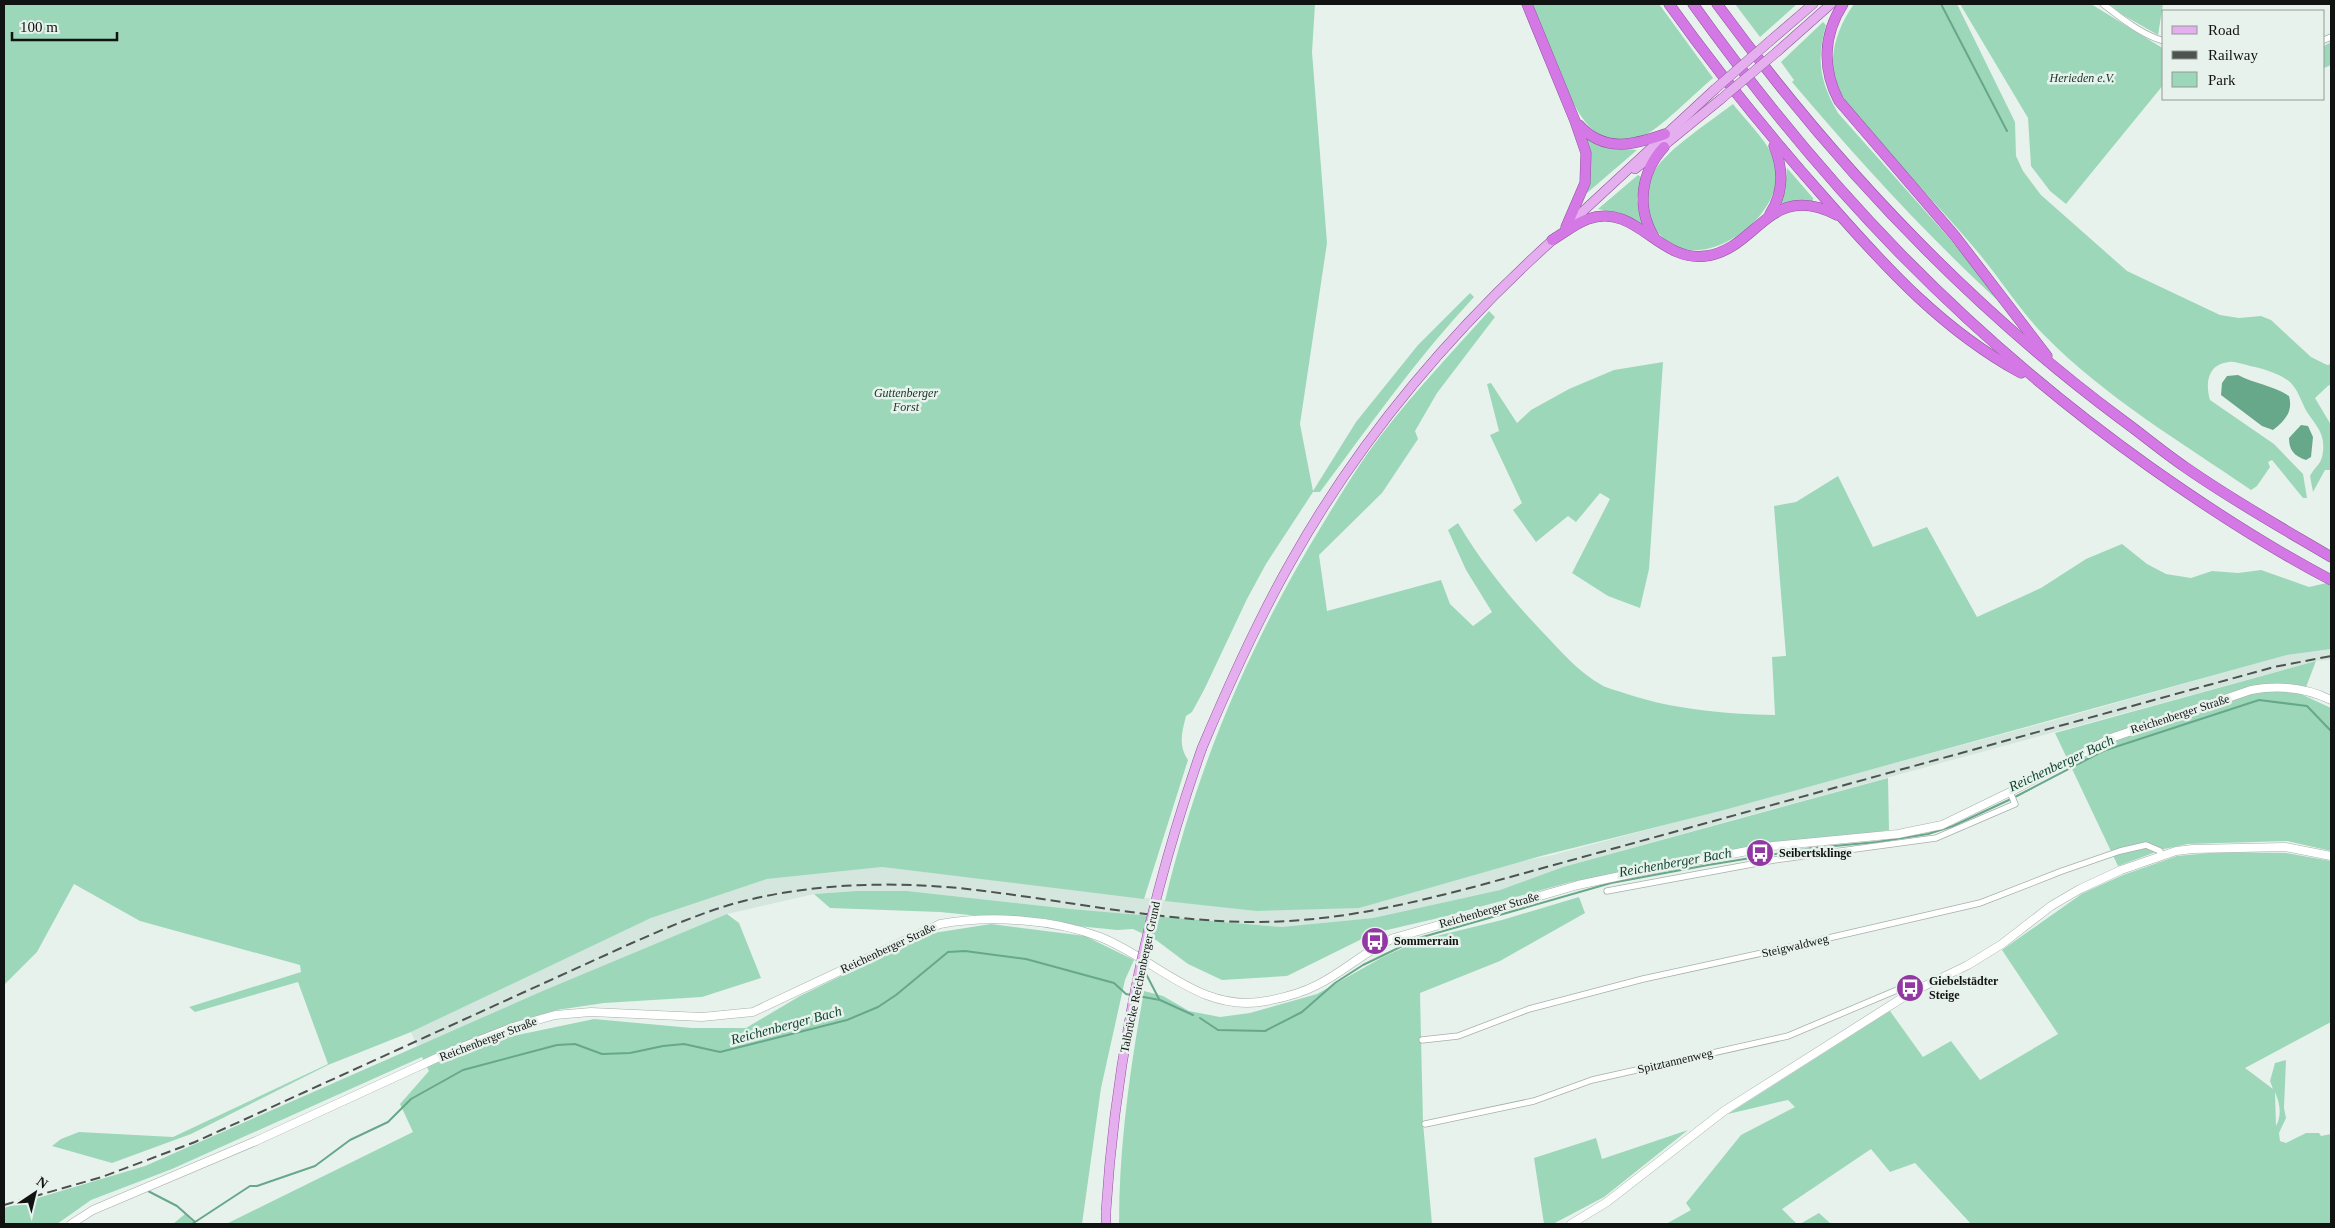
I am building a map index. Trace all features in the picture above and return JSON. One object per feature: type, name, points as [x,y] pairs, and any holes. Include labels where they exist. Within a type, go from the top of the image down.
[{"type":"highway","points":[[1527,4],[1575,121],[1586,153],[1586,176],[1583,190],[1566,227]]},
{"type":"highway","points":[[1669,4],[1771,138],[1872,252],[1935,314],[1991,357],[2042,384]]},
{"type":"highway","points":[[1693,4],[1769,106],[1844,195],[1939,294],[2042,384],[2117,443],[2248,532],[2331,580]]},
{"type":"highway","points":[[1717,4],[1787,95],[1876,200],[1958,283],[2057,368],[2184,466],[2258,515],[2331,557]]},
{"type":"highway","points":[[1843,4],[1834,20],[1827,48],[1829,76],[1839,102],[1955,236],[2057,368]]},
{"type":"highway","points":[[1575,121],[1593,137],[1614,145],[1635,144],[1665,134]]},
{"type":"highway","points":[[1770,214],[1777,201],[1782,180],[1780,161],[1771,138]]},
{"type":"highway","points":[[1657,242],[1646,221],[1643,197],[1647,172],[1654,159],[1664,147]]},
{"type":"highway","points":[[1552,240],[1583,221],[1608,216],[1632,223],[1666,249],[1685,256],[1700,257],[1714,254],[1734,244],[1770,214],[1784,208],[1808,206],[1829,211],[1842,218]]},
{"type":"main road","points":[[1597,199],[1665,134],[1813,4]]},
{"type":"main road","points":[[1597,199],[1664,147],[1778,51],[1830,4]]},
{"type":"main road","name":"Talbrücke Reichenberger Grund","points":[[1106,1224],[1113,1118],[1131,1014],[1169,850],[1202,748],[1236,669],[1272,596],[1305,538],[1345,477],[1391,413],[1446,347],[1490,300],[1597,199]]},
{"type":"main road","name":"Reichenberger Straße","points":[[71,1224],[93,1210],[256,1141],[452,1051],[512,1027],[555,1015],[591,1012],[702,1017],[753,1012],[940,924],[962,920],[987,919],[1074,929],[1101,938],[1210,998],[1241,1003],[1265,1001],[1315,986],[1373,949],[1394,938],[1578,885],[1773,848],[1898,834],[1942,825],[2010,794],[2111,738],[2251,690],[2274,686],[2299,689],[2331,700]]},
{"type":"main road","points":[[1571,1224],[1608,1202],[1724,1111],[1833,1040],[1921,988],[2002,944],[2051,906],[2080,889],[2121,870],[2160,856],[2193,848],[2285,847],[2331,856]]},
{"type":"street","points":[[2103,4],[2120,18],[2156,39],[2162,40]]},
{"type":"street","points":[[1607,891],[1774,858],[1936,838],[2016,804],[2010,794]]},
{"type":"street","name":"Steigwaldweg","points":[[1422,1040],[1458,1036],[1529,1009],[1642,979],[1980,903],[2120,851],[2146,845],[2157,848],[2160,851],[2160,856]]},
{"type":"street","points":[[1773,848],[1774,858]]},
{"type":"street","name":"Spitztannenweg","points":[[1425,1124],[1534,1101],[1592,1080],[1788,1036],[1897,990],[1921,988]]},
{"type":"shaded area","points":[[2238,375],[2276,389],[2289,396],[2289,411],[2282,423],[2273,430],[2262,426],[2221,395],[2222,383],[2227,376]]},
{"type":"shaded area","points":[[2301,425],[2308,426],[2313,437],[2311,457],[2306,460],[2298,457],[2293,452],[2289,442],[2289,438]]},
{"type":"shaded area","points":[[2331,649],[2331,660],[2316,661],[1728,821],[1563,867],[1500,890],[1373,918],[1281,927],[1071,909],[907,891],[856,891],[814,894],[727,914],[417,1046],[411,1032],[651,918],[767,879],[882,867],[1256,911],[1553,855],[2055,720],[2287,655]]},
{"type":"green space","name":"Guttenberger Forst","points":[[4,4],[1315,4],[1312,52],[1327,243],[1300,424],[1313,491],[1356,422],[1418,345],[1470,293],[1474,297],[1413,368],[1320,492],[1313,492],[1266,564],[1247,599],[1204,690],[1192,712],[1186,716],[1182,733],[1182,744],[1188,760],[1144,899],[882,867],[767,879],[651,918],[411,1032],[328,1065],[191,1134],[112,1163],[52,1146],[61,1139],[79,1132],[173,1137],[328,1064],[298,982],[195,1012],[189,1007],[301,972],[300,965],[140,921],[74,884],[37,952],[4,985]]},
{"type":"green space","points":[[1533,4],[1659,4],[1713,78],[1650,132],[1624,141],[1608,139],[1595,132],[1575,107]]},
{"type":"green space","points":[[1735,4],[1797,4],[1760,37]]},
{"type":"green space","points":[[1854,4],[1957,4],[2015,122],[2016,156],[2023,171],[2041,195],[2127,271],[2220,315],[2239,318],[2261,316],[2271,320],[2311,357],[2327,365],[2331,364],[2331,386],[2329,385],[2315,398],[2331,425],[2331,470],[2325,470],[2313,492],[2310,476],[2322,457],[2322,437],[2296,389],[2290,382],[2269,371],[2232,362],[2216,366],[2212,370],[2208,381],[2210,400],[2274,444],[2303,474],[2307,498],[2303,498],[2272,460],[2268,462],[2270,467],[2257,486],[2251,490],[2118,399],[2068,358],[2045,336],[2018,305],[1969,242],[1870,133],[1847,103],[1834,75],[1833,56],[1840,28]]},
{"type":"green space","name":"Herieden e.V.","points":[[1960,4],[2091,4],[2162,48],[2162,86],[2066,204],[2050,191],[2031,166],[2028,118]]},
{"type":"green space","points":[[2109,4],[2163,4],[2158,35],[2123,15]]},
{"type":"green space","points":[[1823,22],[1826,25],[1821,49],[1822,70],[1827,91],[1838,113],[1950,239],[2005,307],[1895,198],[1792,82],[1794,80],[1781,62]]},
{"type":"green space","points":[[2331,42],[2331,65],[2325,68],[2325,45]]},
{"type":"green space","points":[[1733,104],[1772,154],[1775,162],[1776,181],[1770,200],[1757,218],[1740,234],[1720,245],[1700,250],[1680,248],[1662,237],[1651,221],[1648,199],[1651,180],[1655,170],[1670,153]]},
{"type":"green space","points":[[1583,134],[1606,147],[1637,150],[1587,193]]},
{"type":"green space","points":[[1787,168],[1813,198],[1813,201],[1784,204],[1781,202]]},
{"type":"green space","points":[[1638,175],[1641,177],[1637,200],[1641,223],[1622,214],[1598,209]]},
{"type":"green space","points":[[1489,311],[1495,317],[1437,393],[1415,431],[1418,439],[1382,493],[1319,555],[1327,611],[1441,580],[1450,604],[1473,626],[1492,612],[1466,570],[1448,530],[1458,523],[1501,585],[1526,614],[1574,665],[1600,684],[1639,698],[1697,710],[1775,715],[1772,657],[1786,656],[1774,506],[1796,502],[1838,476],[1873,547],[1927,527],[1977,617],[2041,588],[2086,559],[2122,544],[2147,564],[2166,574],[2191,578],[2212,571],[2238,573],[2261,570],[2309,587],[2331,582],[2331,649],[2287,655],[1724,810],[1541,856],[1359,908],[1256,911],[1165,901],[1178,850],[1210,753],[1250,659],[1297,567],[1374,444],[1421,387]]},
{"type":"green space","points":[[1663,362],[1649,569],[1640,608],[1608,596],[1572,573],[1610,499],[1600,493],[1576,522],[1568,516],[1536,542],[1513,510],[1522,503],[1490,435],[1499,431],[1487,384],[1491,383],[1517,423],[1531,410],[1569,389],[1614,370]]},
{"type":"green space","points":[[2316,661],[2303,695],[2331,708],[2331,851],[2287,841],[2188,844],[2164,849],[2118,866],[2055,733]]},
{"type":"green space","points":[[1888,778],[1889,830],[1571,882],[1443,917],[1374,933],[1287,976],[1222,980],[1188,964],[1156,940],[1133,929],[1117,930],[940,912],[830,908],[814,894],[856,891],[907,891],[1071,909],[1281,927],[1373,918],[1500,890],[1563,867]]},
{"type":"green space","points":[[2220,852],[2286,853],[2331,861],[2331,1022],[2245,1068],[2273,1089],[2270,1081],[2275,1063],[2286,1060],[2284,1108],[2286,1118],[2279,1133],[2280,1141],[2286,1143],[2306,1133],[2319,1133],[2321,1136],[2331,1134],[2331,1224],[1971,1224],[1915,1163],[1890,1172],[1871,1149],[1782,1209],[1797,1224],[1666,1224],[1691,1210],[1686,1203],[1741,1135],[1795,1107],[1788,1100],[1728,1114],[1890,1011],[1923,1057],[1951,1041],[1980,1080],[2058,1034],[2002,950],[2083,893],[2123,875],[2177,856]],"holes":[[[2275,1092],[2280,1113],[2276,1126]]]},
{"type":"green space","points":[[1579,897],[1585,913],[1500,961],[1420,993],[1423,1123],[1432,1224],[1119,1224],[1126,1107],[1144,991],[1163,996],[1189,1011],[1220,1017],[1250,1013],[1317,994],[1383,957],[1420,940],[1502,920]]},
{"type":"green space","points":[[727,914],[739,923],[761,978],[702,997],[604,1003],[557,1010],[504,1026],[508,1037],[594,1019],[692,1028],[746,1028],[800,996],[927,934],[991,924],[1085,936],[1134,960],[1125,980],[1101,1088],[1082,1224],[226,1224],[413,1132],[400,1104],[429,1071],[422,1057],[172,1169],[91,1200],[57,1224],[4,1224],[4,1208],[145,1166],[545,990]]},
{"type":"green space","points":[[1688,1130],[1604,1197],[1553,1224],[1544,1224],[1534,1158],[1596,1138],[1602,1159]]},
{"type":"green space","points":[[1819,1213],[1831,1224],[1800,1224]]},
{"type":"green space","points":[[185,1214],[195,1224],[173,1224]]},
{"type":"waterway","points":[[1941,4],[2007,131]]},
{"type":"waterway","name":"Reichenberger Bach","points":[[2015,797],[2103,751],[2259,700],[2307,706],[2331,731]]},
{"type":"waterway","name":"Reichenberger Bach","points":[[1200,1018],[1218,1030],[1265,1031],[1302,1012],[1335,983],[1363,965],[1419,938],[1611,883],[1812,848],[1877,842],[1928,834],[1953,826],[2011,799]]},
{"type":"waterway","name":"Reichenberger Bach","points":[[192,1224],[250,1186],[257,1186],[315,1166],[350,1140],[388,1122],[411,1099],[463,1070],[557,1045],[575,1044],[602,1054],[630,1053],[684,1044],[720,1052],[847,1020],[878,1007],[896,995],[948,952],[965,951],[1026,959],[1114,983],[1126,994],[1131,995]]},
{"type":"waterway","points":[[1144,970],[1159,999]]},
{"type":"waterway","name":"Reichenberger Bach","points":[[1138,996],[1160,1000],[1193,1015]]},
{"type":"waterway","points":[[146,1190],[177,1206],[195,1222]]},
{"type":"railway","points":[[4,1205],[102,1177],[195,1142],[680,922],[729,905],[757,898],[785,892],[843,886],[901,885],[994,892],[1138,913],[1210,920],[1277,922],[1365,912],[1481,885],[2274,667],[2331,656]]},
{"type":"place","name":"Seibertsklinge","points":[[1760,853]]},
{"type":"place","name":"Sommerrain","points":[[1375,941]]},
{"type":"place","name":"Giebelstädter Steige","points":[[1910,988]]}]
